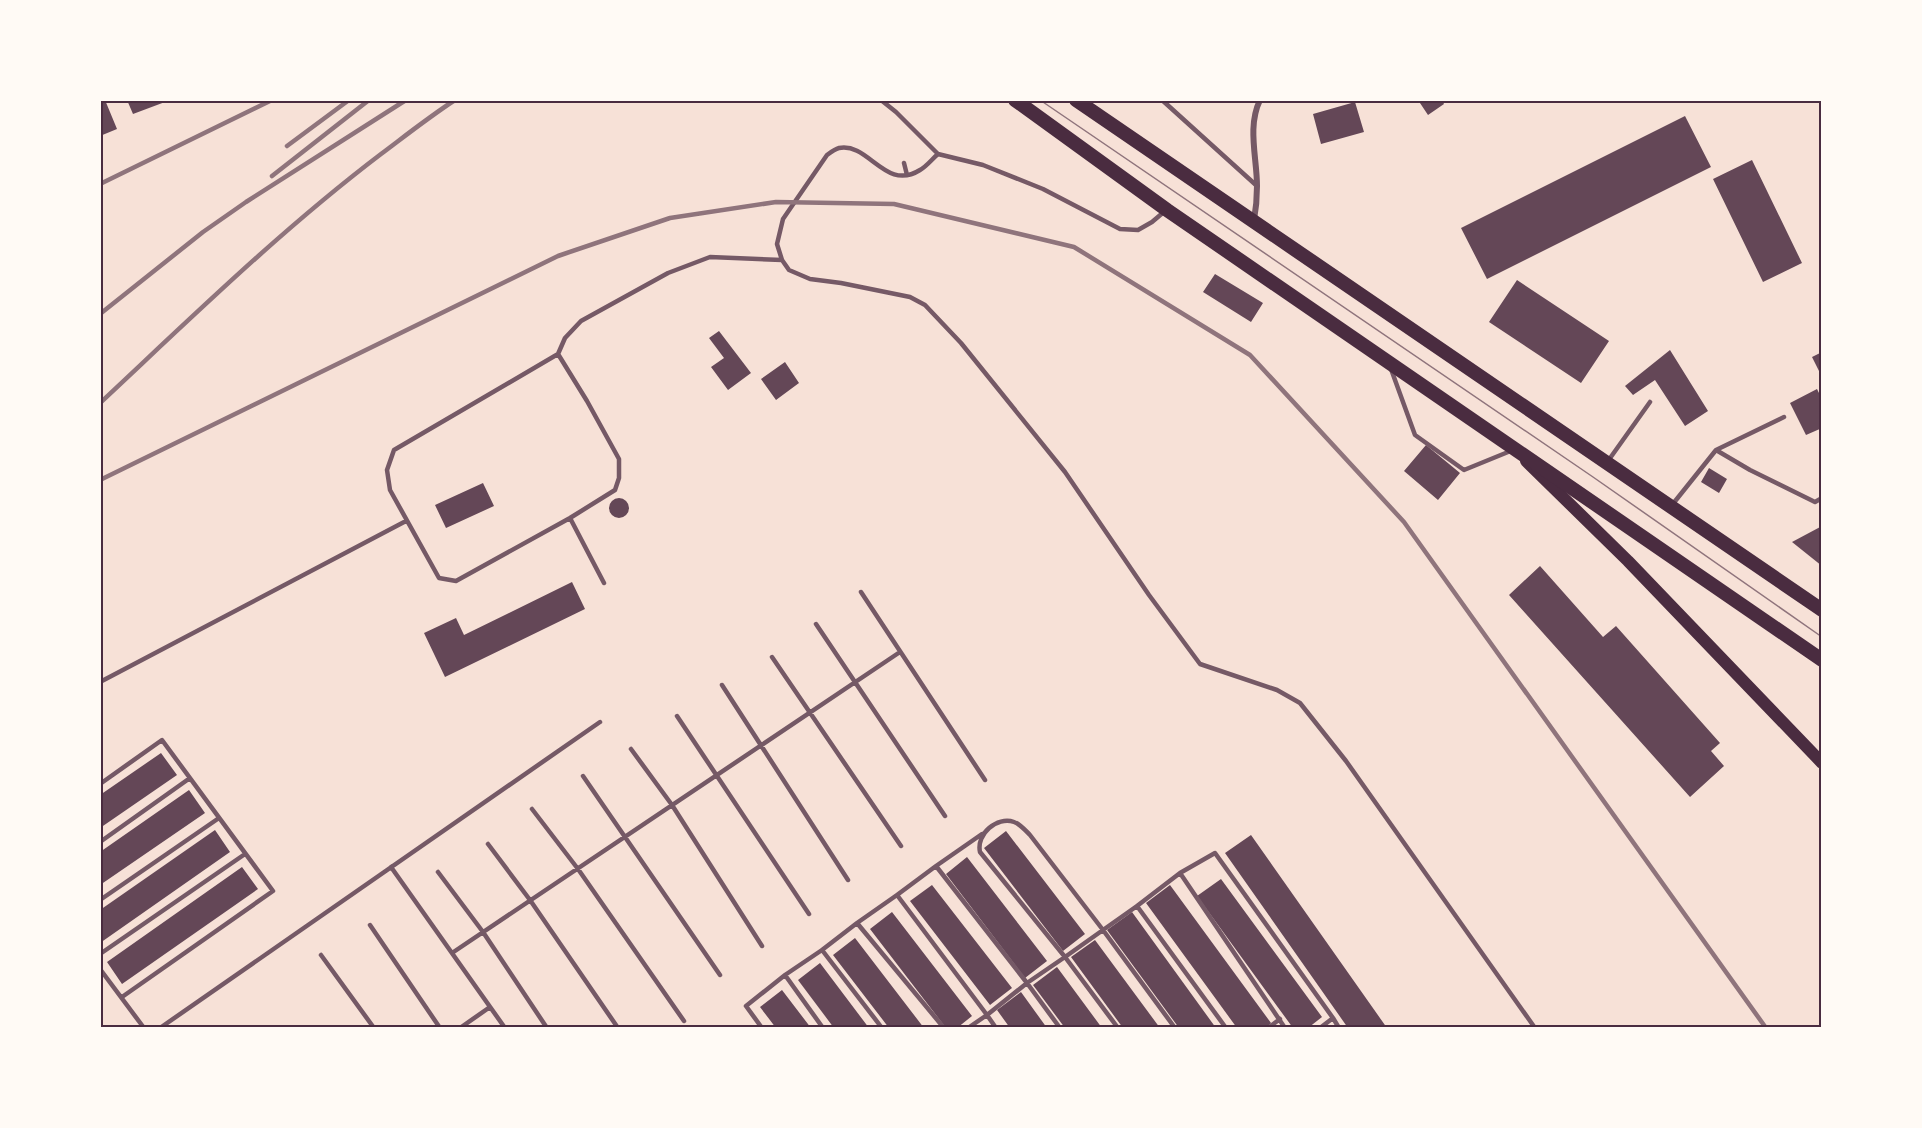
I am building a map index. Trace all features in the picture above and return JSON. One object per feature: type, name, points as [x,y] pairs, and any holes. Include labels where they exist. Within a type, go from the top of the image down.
[{"type":"main road","points":[[1015,100],[1167,210],[1821,660]]},
{"type":"main road","points":[[1076,100],[1821,610]]},
{"type":"main road","points":[[1514,450],[1628,561],[1821,763]]},
{"type":"street","points":[[1254,220],[1257,186],[1253,123],[1260,100]]},
{"type":"lane","points":[[881,100],[938,154],[982,165],[1043,189],[1120,229],[1138,230],[1167,210]]},
{"type":"lane","points":[[1161,100],[1257,186]]},
{"type":"lane","points":[[938,154],[920,170],[906,176],[891,174],[852,148],[838,148],[827,155],[783,219],[777,244],[782,260],[789,270],[810,279],[910,297],[925,304],[961,343],[1065,472],[1149,595],[1200,664],[1277,690],[1300,703],[1346,761],[1536,1028]]},
{"type":"lane","points":[[904,163],[906,176]]},
{"type":"lane","points":[[558,354],[619,459],[619,478],[615,490],[570,518],[456,580],[439,578],[390,490],[387,470],[394,450],[558,354],[565,338],[581,321],[668,273],[710,256],[782,260]]},
{"type":"lane","points":[[1388,361],[1415,435],[1464,470],[1514,450]]},
{"type":"lane","points":[[1606,464],[1650,402]]},
{"type":"lane","points":[[1670,507],[1716,450],[1784,417]]},
{"type":"lane","points":[[1716,450],[1749,470],[1815,502],[1821,498]]},
{"type":"lane","points":[[570,518],[604,583]]},
{"type":"lane","points":[[100,682],[406,521]]},
{"type":"lane","points":[[861,592],[985,780]]},
{"type":"lane","points":[[816,624],[945,816]]},
{"type":"lane","points":[[452,953],[900,652]]},
{"type":"lane","points":[[772,657],[901,846]]},
{"type":"lane","points":[[722,685],[848,880]]},
{"type":"lane","points":[[677,716],[718,774],[809,914]]},
{"type":"lane","points":[[160,1028],[600,722]]},
{"type":"lane","points":[[100,784],[162,740],[273,891],[122,997]]},
{"type":"lane","points":[[631,748],[672,805],[762,946]]},
{"type":"lane","points":[[583,776],[720,975]]},
{"type":"lane","points":[[100,842],[190,778]]},
{"type":"lane","points":[[532,809],[578,869],[684,1021]]},
{"type":"lane","points":[[100,900],[219,818]]},
{"type":"lane","points":[[762,1028],[746,1006],[785,975],[1001,821],[1015,822],[1030,835],[1175,1028]]},
{"type":"lane","points":[[982,834],[978,844],[980,852],[1065,957],[1118,1028]]},
{"type":"lane","points":[[488,844],[530,900],[618,1028]]},
{"type":"lane","points":[[968,1028],[1180,873],[1215,853],[1340,1028]]},
{"type":"lane","points":[[100,954],[245,854]]},
{"type":"lane","points":[[936,866],[1060,1028]]},
{"type":"lane","points":[[391,867],[505,1028]]},
{"type":"lane","points":[[438,872],[483,932],[547,1028]]},
{"type":"lane","points":[[1180,873],[1285,1028]]},
{"type":"lane","points":[[897,895],[996,1028]]},
{"type":"lane","points":[[1137,906],[1226,1028]]},
{"type":"lane","points":[[857,923],[944,1028]]},
{"type":"lane","points":[[370,925],[440,1028]]},
{"type":"lane","points":[[822,950],[882,1028]]},
{"type":"lane","points":[[321,955],[374,1028]]},
{"type":"lane","points":[[100,969],[144,1028]]},
{"type":"lane","points":[[785,975],[823,1028]]},
{"type":"lane","points":[[460,1028],[490,1007]]},
{"type":"lane","points":[[1320,1028],[1333,1018]]},
{"type":"lane","points":[[1268,1028],[1280,1019]]},
{"type":"building","points":[[100,100],[105,100],[117,129],[100,136]]},
{"type":"building","points":[[127,100],[165,100],[165,102],[133,114]]},
{"type":"building","points":[[1418,100],[1442,100],[1444,104],[1428,115]]},
{"type":"building","points":[[1355,102],[1364,132],[1321,144],[1313,114]]},
{"type":"building","points":[[1685,116],[1711,167],[1487,279],[1461,228]]},
{"type":"building","points":[[1752,160],[1802,263],[1763,282],[1713,179]]},
{"type":"building","points":[[1215,274],[1263,303],[1251,322],[1203,292]]},
{"type":"building","points":[[1517,280],[1609,341],[1581,383],[1489,322]]},
{"type":"building","points":[[719,331],[751,373],[728,390],[711,367],[724,358],[709,338]]},
{"type":"building","points":[[1670,350],[1708,411],[1685,426],[1655,380],[1633,395],[1625,386]]},
{"type":"building","points":[[1822,352],[1822,377],[1812,357]]},
{"type":"building","points":[[785,362],[799,383],[776,400],[761,379]]},
{"type":"building","points":[[1817,389],[1822,399],[1822,428],[1806,435],[1790,403]]},
{"type":"building","points":[[1426,445],[1460,473],[1438,500],[1404,471]]},
{"type":"building","points":[[1709,468],[1727,479],[1719,493],[1701,482]]},
{"type":"building","points":[[483,483],[494,506],[446,528],[435,505]]},
{"type":"building","points":[[615,498],[623,498],[629,504],[629,512],[623,518],[615,518],[609,512],[609,504]]},
{"type":"building","points":[[1822,526],[1822,566],[1792,542]]},
{"type":"building","points":[[1540,566],[1603,637],[1616,626],[1720,743],[1711,751],[1724,766],[1690,797],[1509,595]]},
{"type":"building","points":[[572,582],[585,609],[445,677],[424,633],[456,618],[464,635]]},
{"type":"building","points":[[161,753],[177,775],[100,828],[100,795]]},
{"type":"building","points":[[189,790],[205,813],[100,885],[100,852]]},
{"type":"building","points":[[215,830],[230,852],[100,943],[100,910]]},
{"type":"building","points":[[1006,831],[1085,934],[1063,951],[984,848]]},
{"type":"building","points":[[1251,835],[1387,1028],[1348,1028],[1225,853]]},
{"type":"building","points":[[967,857],[1047,961],[1025,978],[946,874]]},
{"type":"building","points":[[242,867],[258,889],[122,984],[107,962]]},
{"type":"building","points":[[1221,879],[1322,1017],[1308,1028],[1293,1028],[1197,896]]},
{"type":"building","points":[[932,885],[1012,988],[990,1005],[910,901]]},
{"type":"building","points":[[1170,885],[1271,1023],[1266,1028],[1237,1028],[1146,903]]},
{"type":"building","points":[[892,912],[972,1016],[957,1028],[946,1028],[870,929]]},
{"type":"building","points":[[1132,912],[1216,1028],[1179,1028],[1107,930]]},
{"type":"building","points":[[855,938],[924,1028],[889,1028],[833,955]]},
{"type":"building","points":[[1095,940],[1160,1028],[1123,1028],[1071,957]]},
{"type":"building","points":[[820,963],[869,1028],[834,1028],[798,980]]},
{"type":"building","points":[[1057,967],[1102,1028],[1065,1028],[1033,985]]},
{"type":"building","points":[[782,990],[811,1028],[776,1028],[760,1007]]},
{"type":"building","points":[[1021,992],[1047,1028],[1010,1028],[997,1010]]},
{"type":"tram line","points":[[1040,100],[1593,477],[1822,637]]},
{"type":"railway","points":[[100,184],[272,100]]},
{"type":"railway","points":[[287,146],[349,100]]},
{"type":"railway","points":[[272,176],[369,100]]},
{"type":"railway","points":[[100,314],[203,232],[406,100]]},
{"type":"railway","points":[[100,403],[308,213],[381,154],[455,100]]},
{"type":"railway","points":[[100,480],[558,256],[670,218],[776,202],[894,204],[1074,247],[1250,355],[1404,522],[1766,1028]]}]
